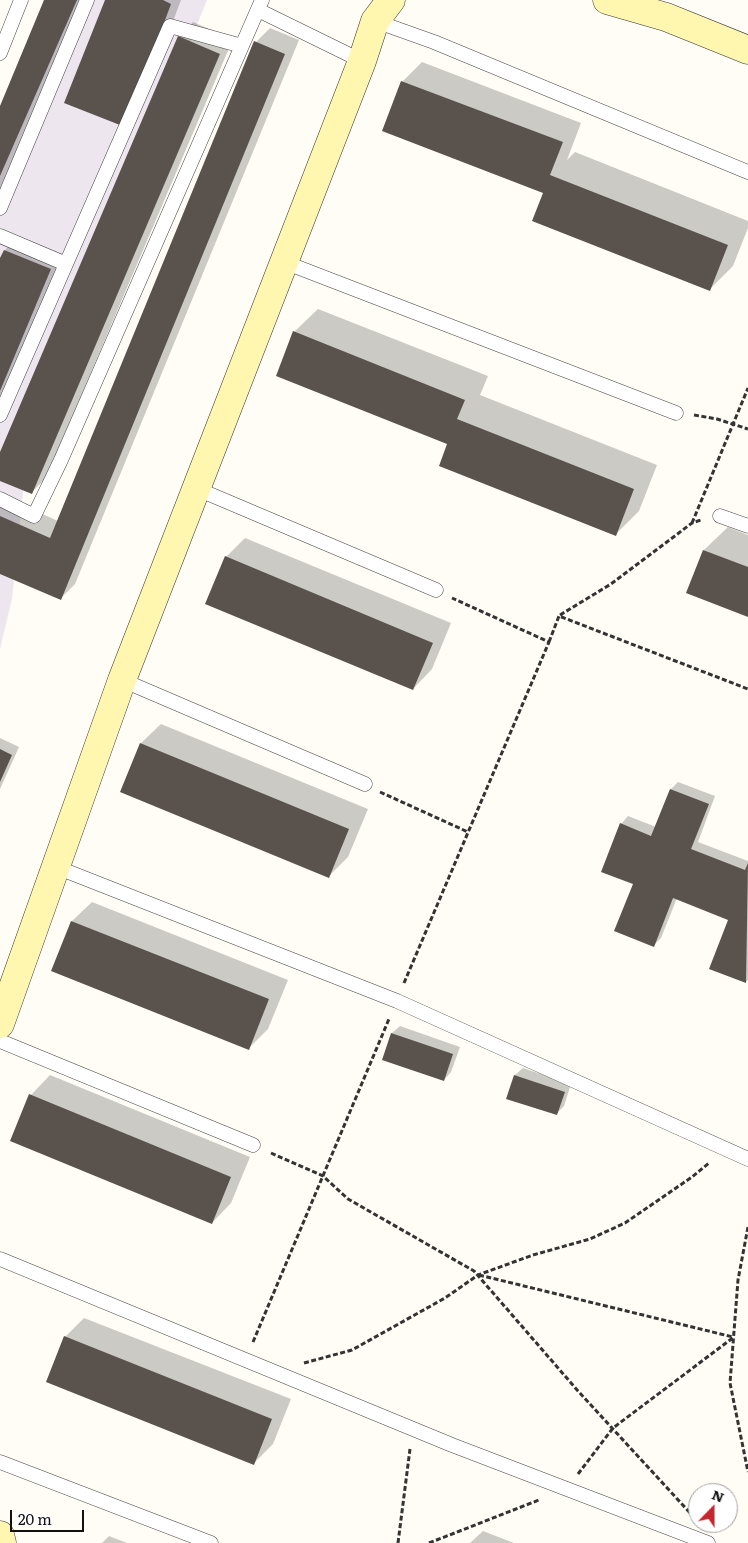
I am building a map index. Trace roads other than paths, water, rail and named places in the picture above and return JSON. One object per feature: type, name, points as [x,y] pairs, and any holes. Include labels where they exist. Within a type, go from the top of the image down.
[{"type":"street","points":[[0,1024],[122,680],[362,62],[375,21],[391,0]]},
{"type":"street","points":[[607,0],[666,17],[748,50]]},
{"type":"street","points":[[0,1535],[2,1543]]},
{"type":"lane","points":[[0,53],[21,0]]},
{"type":"lane","points":[[0,208],[87,0]]},
{"type":"lane","points":[[0,499],[34,516],[65,451],[260,5],[362,62]]},
{"type":"lane","points":[[375,21],[443,46],[748,172]]},
{"type":"lane","points":[[0,415],[170,26],[242,46]]},
{"type":"lane","points":[[0,236],[66,264]]},
{"type":"lane","points":[[284,262],[676,413]]},
{"type":"lane","points":[[196,488],[436,590]]},
{"type":"lane","points":[[720,516],[748,526]]},
{"type":"lane","points":[[122,680],[365,784]]},
{"type":"lane","points":[[56,867],[397,1001],[748,1159]]},
{"type":"lane","points":[[0,1041],[253,1145]]},
{"type":"lane","points":[[0,1258],[413,1428],[708,1543]]},
{"type":"lane","points":[[0,1462],[211,1543]]}]
